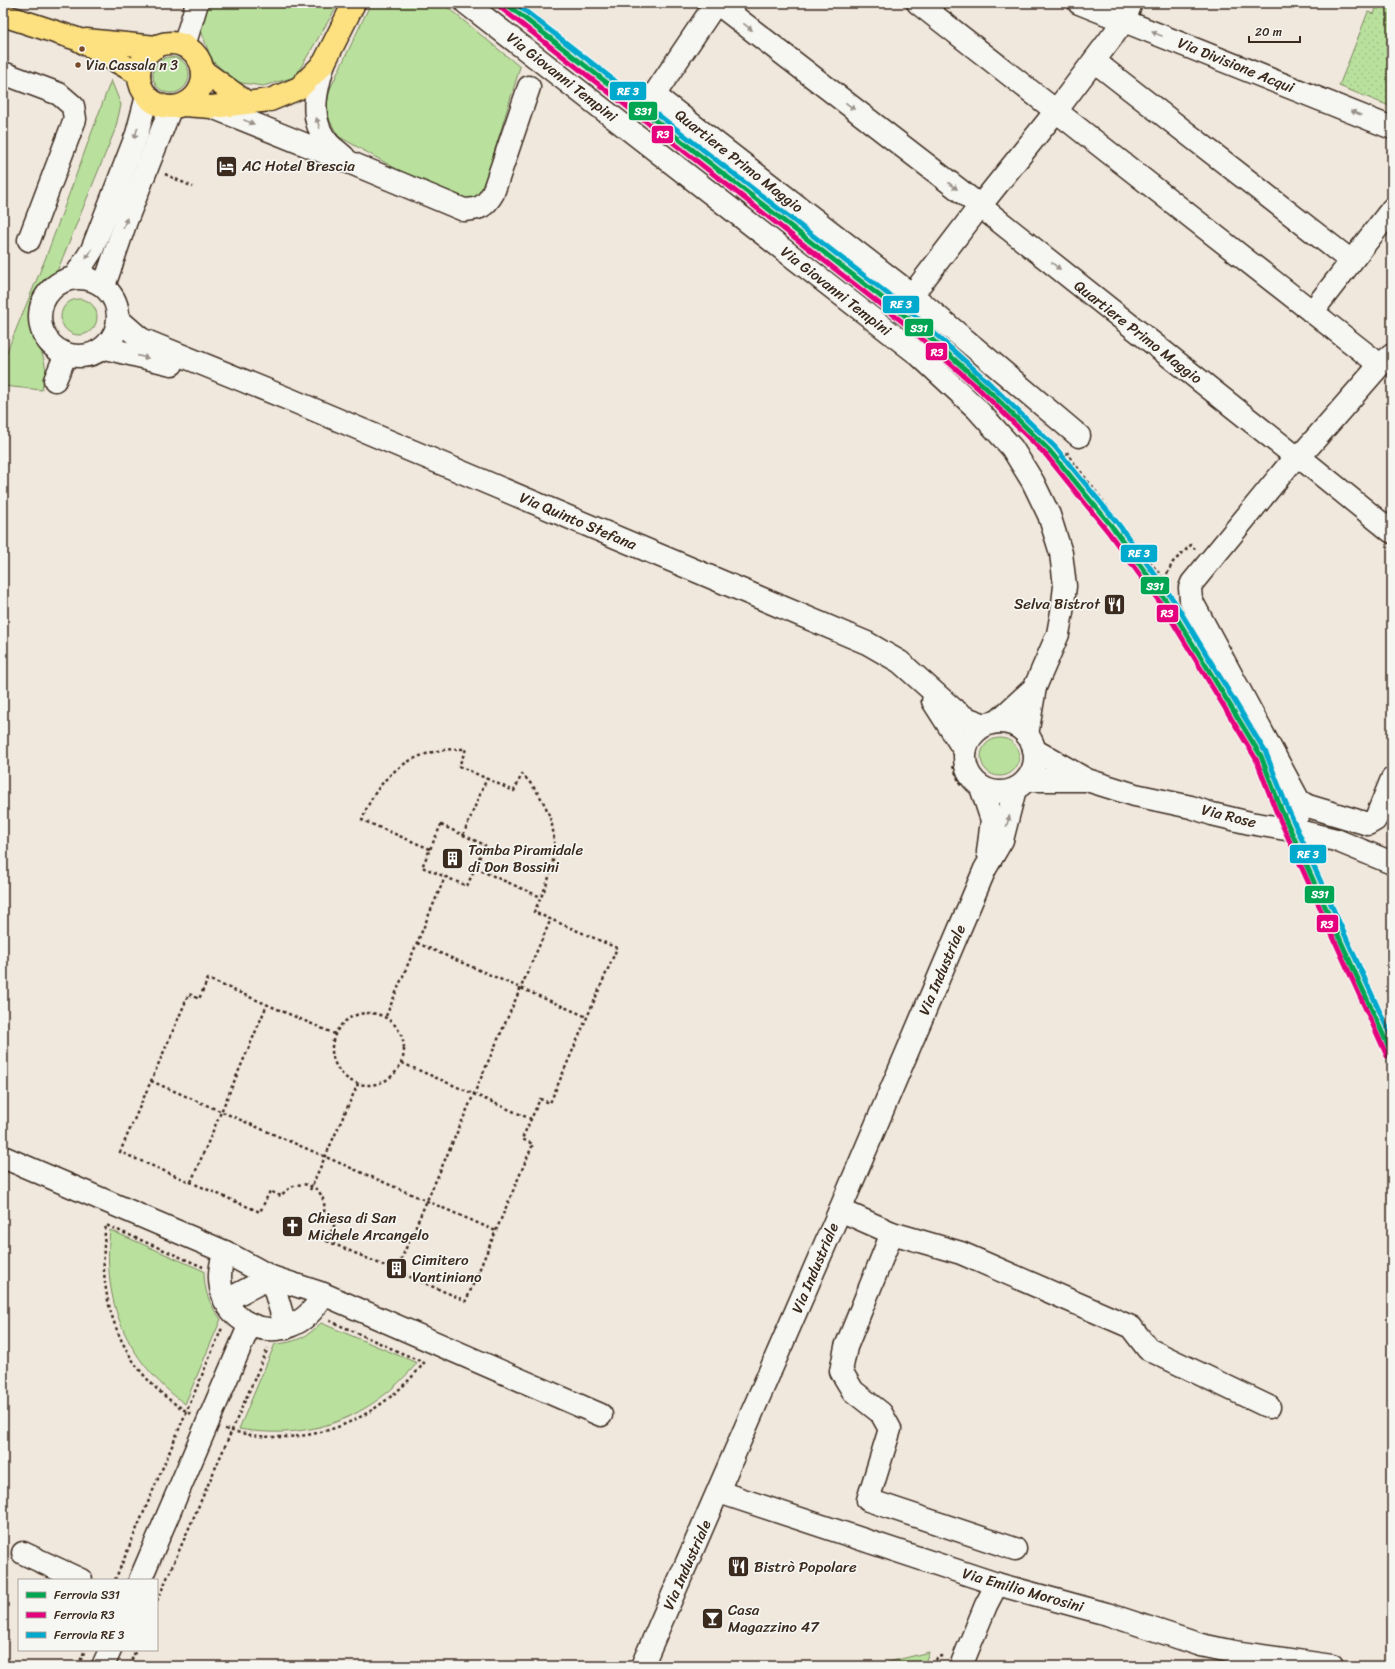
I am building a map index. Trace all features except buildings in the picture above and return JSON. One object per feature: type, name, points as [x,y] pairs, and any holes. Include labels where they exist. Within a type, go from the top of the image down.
[{"type":"main road","points":[[156,47],[148,54],[142,63],[139,74],[141,86],[147,96],[158,104],[212,107],[270,100],[299,88],[324,63],[354,3]]},
{"type":"main road","points":[[3,15],[77,39],[139,74]]},
{"type":"main road","points":[[77,39],[156,47],[170,44],[184,46],[193,52],[200,61],[203,71],[202,82],[199,92],[192,100],[177,106]]},
{"type":"main road","points":[[203,71],[246,102]]},
{"type":"street","points":[[184,46],[197,3]]},
{"type":"street","name":"Via Giovanni Tempini","points":[[466,3],[919,355],[976,408],[1012,448],[1033,482],[1049,515],[1061,553],[1065,586],[1058,634],[1035,687],[1031,742]]},
{"type":"street","name":"Quartiere Primo Maggio","points":[[1078,436],[912,295],[654,95],[716,3],[980,206],[1290,452],[1297,455],[1392,532]]},
{"type":"street","points":[[918,3],[1312,312],[1386,360],[1303,453],[1297,455],[1208,563],[1192,583],[1190,588],[1191,600],[1299,807],[1308,806],[1368,824],[1375,820],[1392,779]]},
{"type":"street","name":"Via Divisione Acqui","points":[[1079,3],[1128,12],[1392,128]]},
{"type":"street","points":[[912,295],[980,206],[1056,111],[1094,61],[1128,12]]},
{"type":"street","points":[[1094,61],[1351,261]]},
{"type":"street","points":[[324,63],[315,92],[317,122],[329,144],[351,163]]},
{"type":"street","points":[[3,73],[59,94],[73,106],[74,112],[75,119],[29,240]]},
{"type":"street","points":[[212,107],[464,210],[476,210],[486,204],[493,193],[529,87]]},
{"type":"street","points":[[74,278],[92,250],[137,134],[147,96]]},
{"type":"street","points":[[104,286],[126,221],[177,106]]},
{"type":"street","points":[[1312,312],[1351,261],[1388,222]]},
{"type":"street","points":[[74,278],[90,279],[104,286],[112,296],[118,308],[119,320],[114,335],[105,348],[86,356],[76,356],[66,354],[54,348],[46,338],[41,326],[40,313],[44,301],[51,290],[61,282],[74,278]]},
{"type":"street","name":"Via Quinto Stefana","points":[[119,320],[141,339],[291,400],[867,643],[900,662],[953,709],[966,718],[991,723]]},
{"type":"street","name":"Via Quinto Stefana","points":[[105,348],[241,380]]},
{"type":"street","points":[[55,380],[66,354]]},
{"type":"street","name":"Via Quinto Stefana","points":[[911,671],[945,718],[965,751]]},
{"type":"street","name":"Via Giovanni Tempini","points":[[991,723],[1035,687]]},
{"type":"street","points":[[991,723],[1009,723],[1019,727],[1031,742],[1034,766],[1021,784],[1004,792],[992,792],[981,787],[967,772],[964,762],[968,740],[975,731],[991,723]]},
{"type":"street","name":"Via Rose","points":[[1031,742],[1087,780],[1135,795],[1191,807],[1220,816],[1336,840],[1392,863]]},
{"type":"street","name":"Via Rose","points":[[1021,784],[1087,780]]},
{"type":"street","name":"Via Industriale","points":[[642,1666],[719,1492],[985,869],[1002,840],[1021,784]]},
{"type":"street","name":"Via Industriale","points":[[981,787],[992,820],[985,869]]},
{"type":"street","points":[[3,1157],[225,1252],[271,1277],[322,1294],[601,1415]]},
{"type":"street","points":[[840,1210],[892,1234],[961,1253],[1131,1327],[1148,1349],[1269,1407]]},
{"type":"street","points":[[892,1234],[846,1347],[841,1371],[853,1391],[881,1413],[890,1428],[868,1500],[1015,1549]]},
{"type":"street","points":[[225,1252],[219,1274],[220,1283],[228,1305],[236,1315],[258,1328],[281,1328],[304,1320],[311,1313],[322,1294]]},
{"type":"street","points":[[228,1305],[271,1277]]},
{"type":"street","points":[[271,1277],[281,1328]]},
{"type":"street","points":[[140,1579],[250,1324]]},
{"type":"street","name":"Via Emilio Morosini","points":[[719,1492],[997,1584],[1107,1614],[1201,1645],[1234,1652],[1332,1666]]},
{"type":"street","points":[[23,1553],[79,1579]]},
{"type":"street","points":[[955,1660],[977,1625],[997,1584]]},
{"type":"street","points":[[103,1666],[110,1651]]},
{"type":"path","points":[[161,172],[193,187]]},
{"type":"path","points":[[1078,436],[1067,454],[1164,580],[1173,562],[1191,545],[1208,563]]},
{"type":"path","points":[[335,1034],[208,979],[199,999],[189,994],[120,1152],[260,1212],[270,1191],[281,1196],[291,1186],[298,1184],[312,1186],[324,1200],[324,1213],[337,1219],[327,1241],[466,1301],[533,1144],[522,1140],[540,1099],[550,1103],[617,948],[534,912],[550,875],[554,850],[552,826],[544,803],[538,792],[522,774],[514,791],[459,766],[466,750],[454,749],[429,752],[396,769],[372,797],[362,820],[430,849]]},
{"type":"path","points":[[463,835],[486,778]]},
{"type":"path","points":[[441,825],[485,845],[467,886],[422,867],[430,849],[441,825]]},
{"type":"path","points":[[475,868],[541,897]]},
{"type":"path","points":[[386,1017],[444,877]]},
{"type":"path","points":[[396,1271],[551,920]]},
{"type":"path","points":[[417,943],[587,1017]]},
{"type":"path","points":[[191,1182],[267,1005]]},
{"type":"path","points":[[371,1012],[386,1017],[393,1022],[403,1037],[404,1054],[402,1063],[397,1071],[384,1082],[366,1085],[358,1084],[342,1075],[335,1064],[332,1051],[335,1034],[343,1022],[356,1014],[371,1012]]},
{"type":"path","points":[[402,1063],[531,1119]]},
{"type":"path","points":[[151,1081],[496,1231]]},
{"type":"path","points":[[310,1190],[358,1084]]},
{"type":"path","points":[[106,1226],[219,1274]]},
{"type":"path","points":[[115,1579],[228,1305]]},
{"type":"path","points":[[311,1313],[424,1363]]},
{"type":"path","points":[[158,1599],[281,1328]]},
{"type":"path","points":[[78,1666],[85,1651]]},
{"type":"path","points":[[128,1666],[136,1651]]},
{"type":"path","points":[[934,1666],[937,1658],[955,1660]]},
{"type":"green space","points":[[205,3],[339,3],[295,77],[263,86],[235,82],[211,59],[198,22]]},
{"type":"green space","points":[[371,3],[442,3],[520,67],[481,196],[471,200],[441,194],[338,136],[329,119],[327,103],[330,89]]},
{"type":"green space","points":[[1378,3],[1392,3],[1392,107],[1339,86],[1368,12],[1374,14]]},
{"type":"green space","points":[[175,57],[184,62],[188,68],[188,82],[184,88],[175,93],[167,93],[158,88],[154,82],[153,71],[158,62],[164,58]]},
{"type":"green space","points":[[111,80],[121,105],[115,130],[56,274],[36,299],[31,309],[30,324],[41,351],[45,368],[42,390],[3,386],[3,361],[46,257]]},
{"type":"green space","points":[[83,299],[92,304],[96,310],[96,324],[92,330],[83,335],[75,335],[66,330],[62,324],[61,313],[66,304],[72,300]]},
{"type":"green space","points":[[1000,738],[1010,741],[1016,747],[1019,757],[1016,767],[1010,773],[1000,776],[990,773],[984,767],[981,757],[984,747],[990,741]]},
{"type":"green space","points":[[110,1230],[204,1271],[205,1285],[210,1303],[221,1319],[185,1404],[147,1369],[133,1349],[122,1328],[115,1306],[110,1282]]},
{"type":"green space","points":[[321,1323],[417,1363],[399,1382],[379,1399],[359,1412],[337,1422],[290,1432],[265,1432],[239,1429],[275,1344],[294,1341],[306,1336]]},
{"type":"green space","points":[[929,1652],[924,1666],[873,1666]]},
{"type":"rail line","name":"S31","points":[[505,3],[908,318],[982,384],[1050,451],[1114,529],[1169,605],[1261,756],[1281,809],[1392,1054]]},
{"type":"rail line","name":"R3","points":[[501,8],[904,323],[978,388],[1046,455],[1109,533],[1164,608],[1256,759],[1276,811],[1387,1056]]},
{"type":"transit line","points":[[515,3],[912,313],[986,380],[1055,447],[1119,525],[1174,601],[1266,753],[1287,807],[1392,1039]]},
{"type":"place","name":"Via Cassala n 3","points":[[78,65]]},
{"type":"place","name":"AC Hotel Brescia","points":[[226,166]]},
{"type":"place","name":"Selva Bistrot","points":[[1115,604]]},
{"type":"place","name":"Tomba Piramidale di Don Bossini","points":[[452,859]]},
{"type":"place","name":"Chiesa di San Michele Arcangelo","points":[[293,1227]]},
{"type":"place","name":"Cimitero Vantiniano","points":[[397,1269]]},
{"type":"place","name":"Bistrò Popolare","points":[[738,1567]]},
{"type":"place","name":"Casa Magazzino 47","points":[[712,1619]]}]
